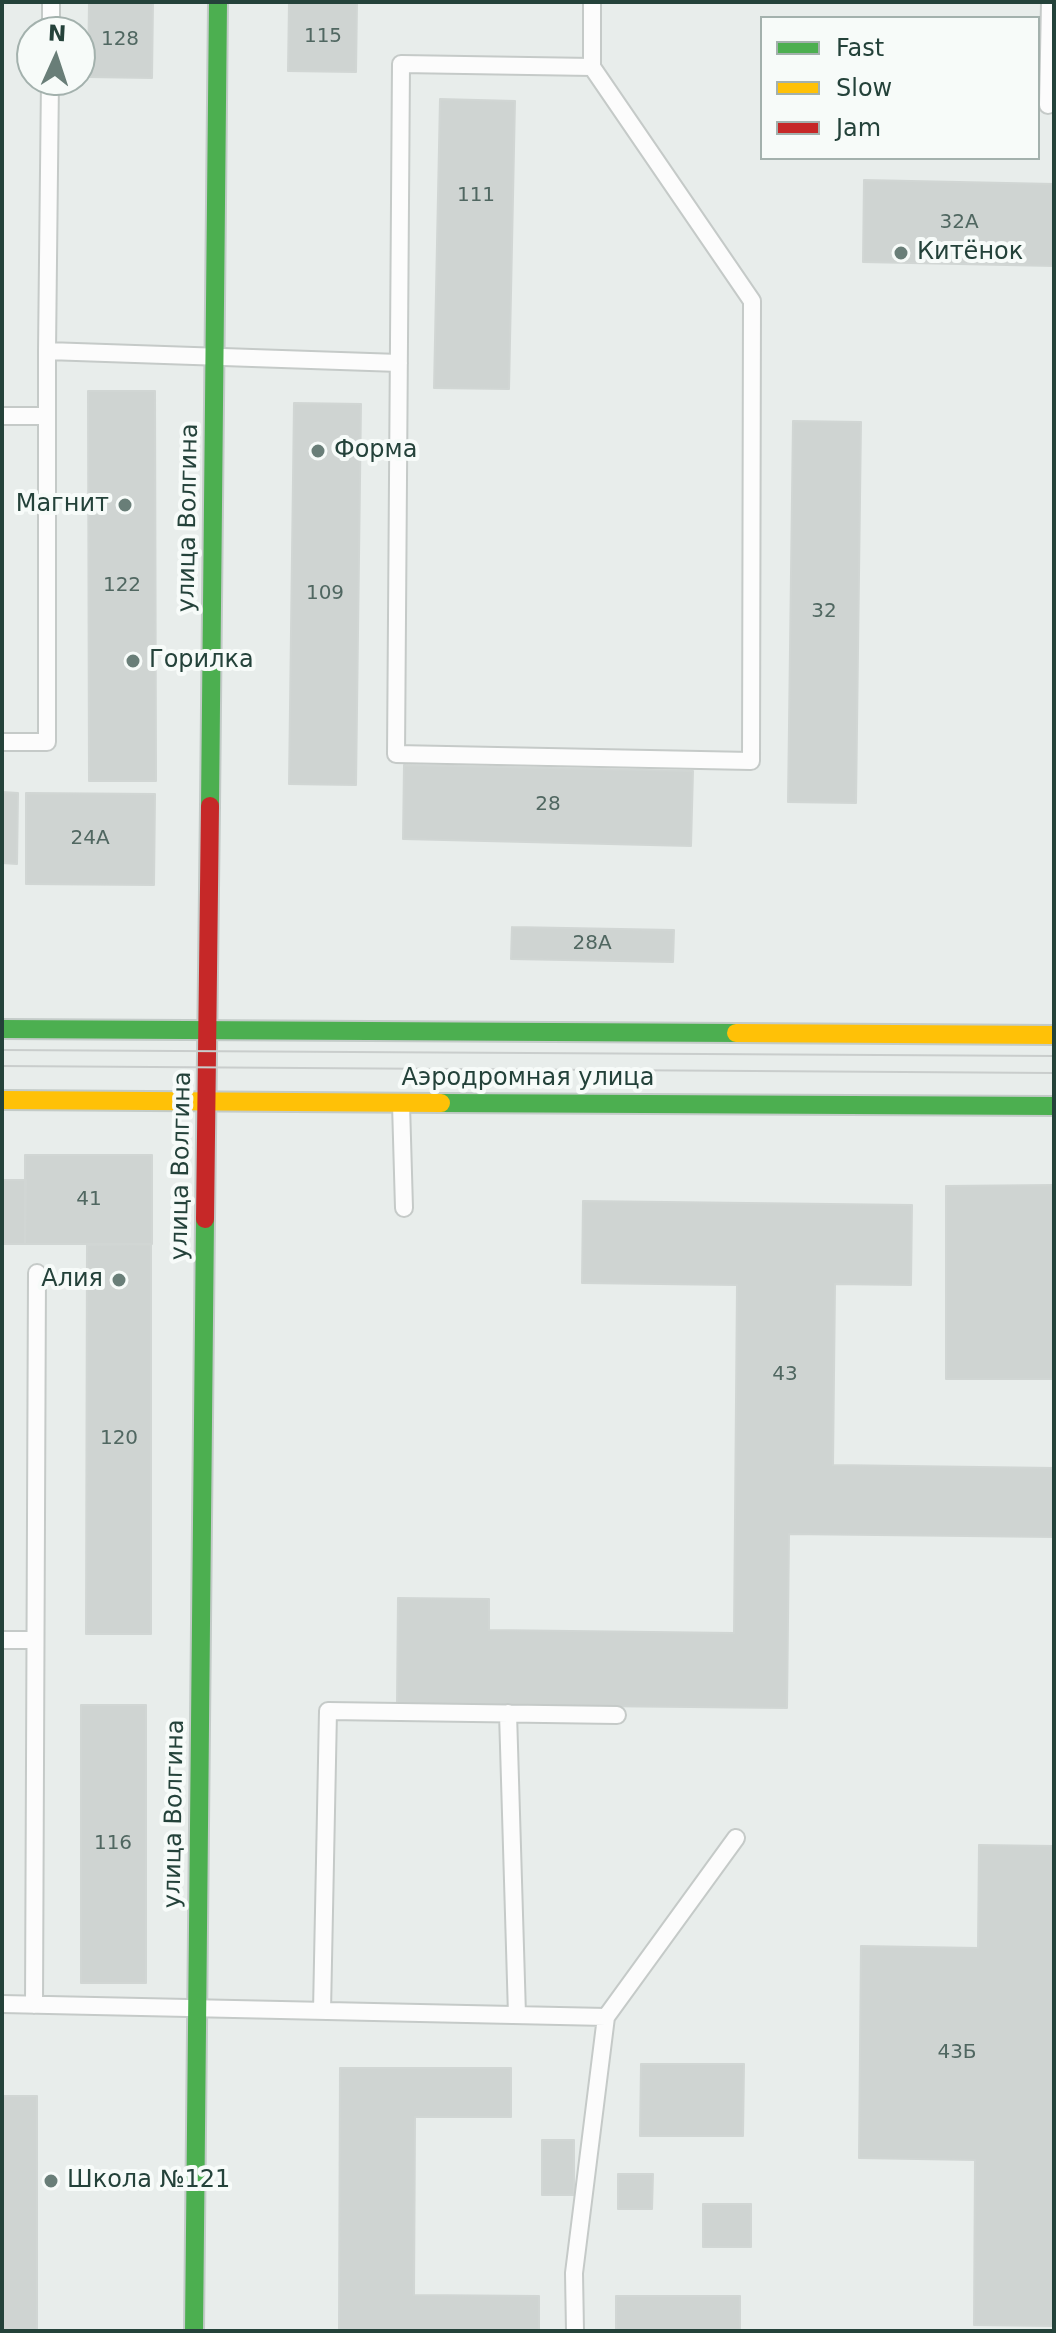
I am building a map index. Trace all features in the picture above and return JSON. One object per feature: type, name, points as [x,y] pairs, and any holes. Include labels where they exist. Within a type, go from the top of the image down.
[{"type":"street","name":"улица Волгина","points":[[194,2331],[218,2]]},
{"type":"street","name":"Аэродромная улица","points":[[2,1029],[1054,1035]]},
{"type":"street","name":"Аэродромная улица","points":[[2,1100],[1054,1106]]},
{"type":"lane","points":[[592,2],[592,67],[752,301],[751,761],[396,754],[401,64],[592,67]]},
{"type":"lane","points":[[1048,105],[1050,2]]},
{"type":"lane","points":[[2,742],[47,742],[50,96]]},
{"type":"lane","points":[[47,351],[399,363]]},
{"type":"lane","points":[[2,416],[47,416]]},
{"type":"lane","points":[[401,1102],[404,1208]]},
{"type":"lane","points":[[34,2005],[37,1273]]},
{"type":"lane","points":[[2,1640],[35,1640]]},
{"type":"lane","points":[[322,2011],[328,1711],[617,1715]]},
{"type":"lane","points":[[508,1713],[517,2015]]},
{"type":"lane","points":[[575,2331],[574,2273],[606,2017],[736,1838]]},
{"type":"lane","points":[[2,2004],[606,2017]]},
{"type":"building","points":[[89,2],[153,2],[152,78],[96,77],[96,16],[89,16]]},
{"type":"building","points":[[289,2],[357,2],[356,72],[288,71]]},
{"type":"building","points":[[440,99],[515,101],[509,389],[434,388]]},
{"type":"building","points":[[864,180],[1054,184],[1054,266],[863,262]]},
{"type":"building","points":[[88,391],[155,391],[156,781],[89,781]]},
{"type":"building","points":[[294,403],[361,404],[356,785],[289,784]]},
{"type":"building","points":[[793,421],[861,422],[856,803],[788,802]]},
{"type":"building","points":[[404,765],[693,771],[691,846],[403,839]]},
{"type":"building","points":[[2,792],[18,793],[17,864],[2,863]]},
{"type":"building","points":[[26,793],[155,794],[154,885],[26,884]]},
{"type":"building","points":[[512,927],[674,930],[673,962],[511,959]]},
{"type":"building","points":[[25,1155],[152,1155],[152,1244],[25,1244]]},
{"type":"building","points":[[2,1180],[26,1180],[25,1244],[2,1244]]},
{"type":"building","points":[[1054,1185],[1054,1379],[946,1379],[946,1186]]},
{"type":"building","points":[[583,1201],[912,1205],[911,1285],[835,1284],[833,1465],[1054,1468],[1054,1537],[789,1534],[787,1708],[397,1704],[398,1598],[489,1599],[489,1630],[734,1633],[737,1285],[582,1283]]},
{"type":"building","points":[[151,1244],[151,1634],[86,1634],[87,1245]]},
{"type":"building","points":[[81,1705],[146,1705],[146,1983],[81,1983]]},
{"type":"building","points":[[979,1845],[1054,1846],[1054,2326],[974,2325],[975,2160],[859,2158],[861,1946],[978,1948]]},
{"type":"building","points":[[641,2064],[744,2064],[743,2136],[640,2136]]},
{"type":"building","points":[[340,2068],[511,2068],[511,2117],[415,2117],[414,2295],[539,2296],[539,2331],[339,2331]]},
{"type":"building","points":[[2,2096],[37,2096],[37,2331],[2,2331]]},
{"type":"building","points":[[542,2140],[574,2140],[574,2195],[542,2195]]},
{"type":"building","points":[[618,2174],[653,2174],[652,2209],[618,2209]]},
{"type":"building","points":[[703,2204],[751,2204],[751,2247],[703,2247]]},
{"type":"building","points":[[616,2296],[740,2296],[740,2331],[616,2331]]},
{"type":"tram line","points":[[2,1050],[1054,1056]]},
{"type":"tram line","points":[[2,1066],[1054,1073]]},
{"type":"traffic: fast","points":[[210,806],[218,2]]},
{"type":"traffic: fast","points":[[2,1029],[736,1033]]},
{"type":"traffic: fast","points":[[441,1103],[1054,1106]]},
{"type":"traffic: fast","points":[[194,2331],[205,1219]]},
{"type":"traffic: slow","points":[[736,1033],[1054,1035]]},
{"type":"traffic: slow","points":[[2,1100],[441,1103]]},
{"type":"traffic: jam","points":[[205,1219],[210,806]]},
{"type":"place","name":"Китёнок","points":[[901,253]]},
{"type":"place","name":"Форма","points":[[318,451]]},
{"type":"place","name":"Магнит","points":[[125,505]]},
{"type":"place","name":"Горилка","points":[[133,661]]},
{"type":"place","name":"Алия","points":[[119,1280]]},
{"type":"place","name":"Школа №121","points":[[51,2181]]}]
